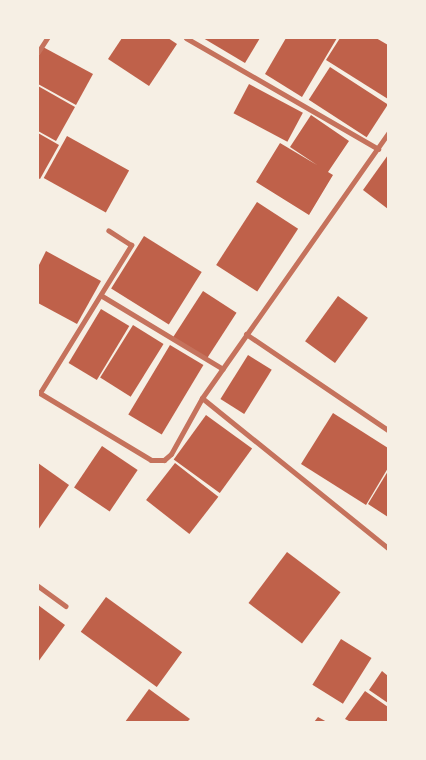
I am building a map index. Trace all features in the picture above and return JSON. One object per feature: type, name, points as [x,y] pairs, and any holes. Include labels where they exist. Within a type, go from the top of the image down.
[{"type":"street","points":[[38,52],[47,38]]},
{"type":"street","points":[[186,38],[378,149]]},
{"type":"street","points":[[108,230],[131,245],[102,296],[39,392],[151,460],[158,461],[171,454],[202,398],[388,133]]},
{"type":"street","points":[[102,296],[223,369]]},
{"type":"street","points":[[246,334],[388,430]]},
{"type":"street","points":[[202,398],[388,548]]},
{"type":"street","points":[[38,586],[66,606]]},
{"type":"building","points":[[122,38],[168,38],[177,44],[149,86],[108,59]]},
{"type":"building","points":[[203,38],[260,38],[245,63]]},
{"type":"building","points":[[286,38],[337,38],[302,97],[265,74]]},
{"type":"building","points":[[340,38],[376,38],[388,45],[388,99],[326,60]]},
{"type":"building","points":[[43,47],[93,74],[76,105],[38,84],[38,57]]},
{"type":"building","points":[[330,67],[388,105],[367,137],[309,100]]},
{"type":"building","points":[[249,84],[303,113],[287,142],[234,113]]},
{"type":"building","points":[[38,86],[75,107],[56,141],[38,131]]},
{"type":"building","points":[[311,115],[349,141],[328,172],[333,175],[309,215],[256,182],[280,143],[317,165],[290,147]]},
{"type":"building","points":[[38,133],[59,145],[40,179],[38,178]]},
{"type":"building","points":[[67,136],[129,170],[106,212],[44,178]]},
{"type":"building","points":[[388,155],[388,209],[363,190]]},
{"type":"building","points":[[257,202],[298,229],[257,292],[216,265]]},
{"type":"building","points":[[144,236],[202,272],[169,325],[111,289]]},
{"type":"building","points":[[46,251],[101,281],[77,324],[38,303],[38,267]]},
{"type":"building","points":[[203,291],[237,313],[207,359],[173,337]]},
{"type":"building","points":[[338,296],[368,318],[335,363],[305,341]]},
{"type":"building","points":[[101,309],[129,326],[97,380],[69,363]]},
{"type":"building","points":[[133,325],[164,344],[131,397],[100,378]]},
{"type":"building","points":[[170,345],[203,365],[162,435],[128,414]]},
{"type":"building","points":[[248,355],[272,370],[244,414],[220,399]]},
{"type":"building","points":[[333,413],[388,448],[388,468],[366,505],[301,464]]},
{"type":"building","points":[[206,415],[252,449],[220,493],[174,459]]},
{"type":"building","points":[[102,446],[138,470],[110,511],[74,487]]},
{"type":"building","points":[[38,463],[69,485],[38,530]]},
{"type":"building","points":[[175,463],[218,497],[189,534],[146,500]]},
{"type":"building","points":[[388,471],[388,517],[368,504]]},
{"type":"building","points":[[287,552],[341,592],[302,643],[248,603]]},
{"type":"building","points":[[106,597],[182,652],[157,687],[81,632]]},
{"type":"building","points":[[38,605],[65,625],[38,662]]},
{"type":"building","points":[[341,639],[372,658],[343,704],[312,685]]},
{"type":"building","points":[[382,671],[388,676],[388,703],[369,690]]},
{"type":"building","points":[[149,689],[190,719],[187,722],[125,722]]},
{"type":"building","points":[[365,691],[388,707],[388,722],[351,722],[345,719]]},
{"type":"building","points":[[318,717],[327,722],[314,722]]}]
